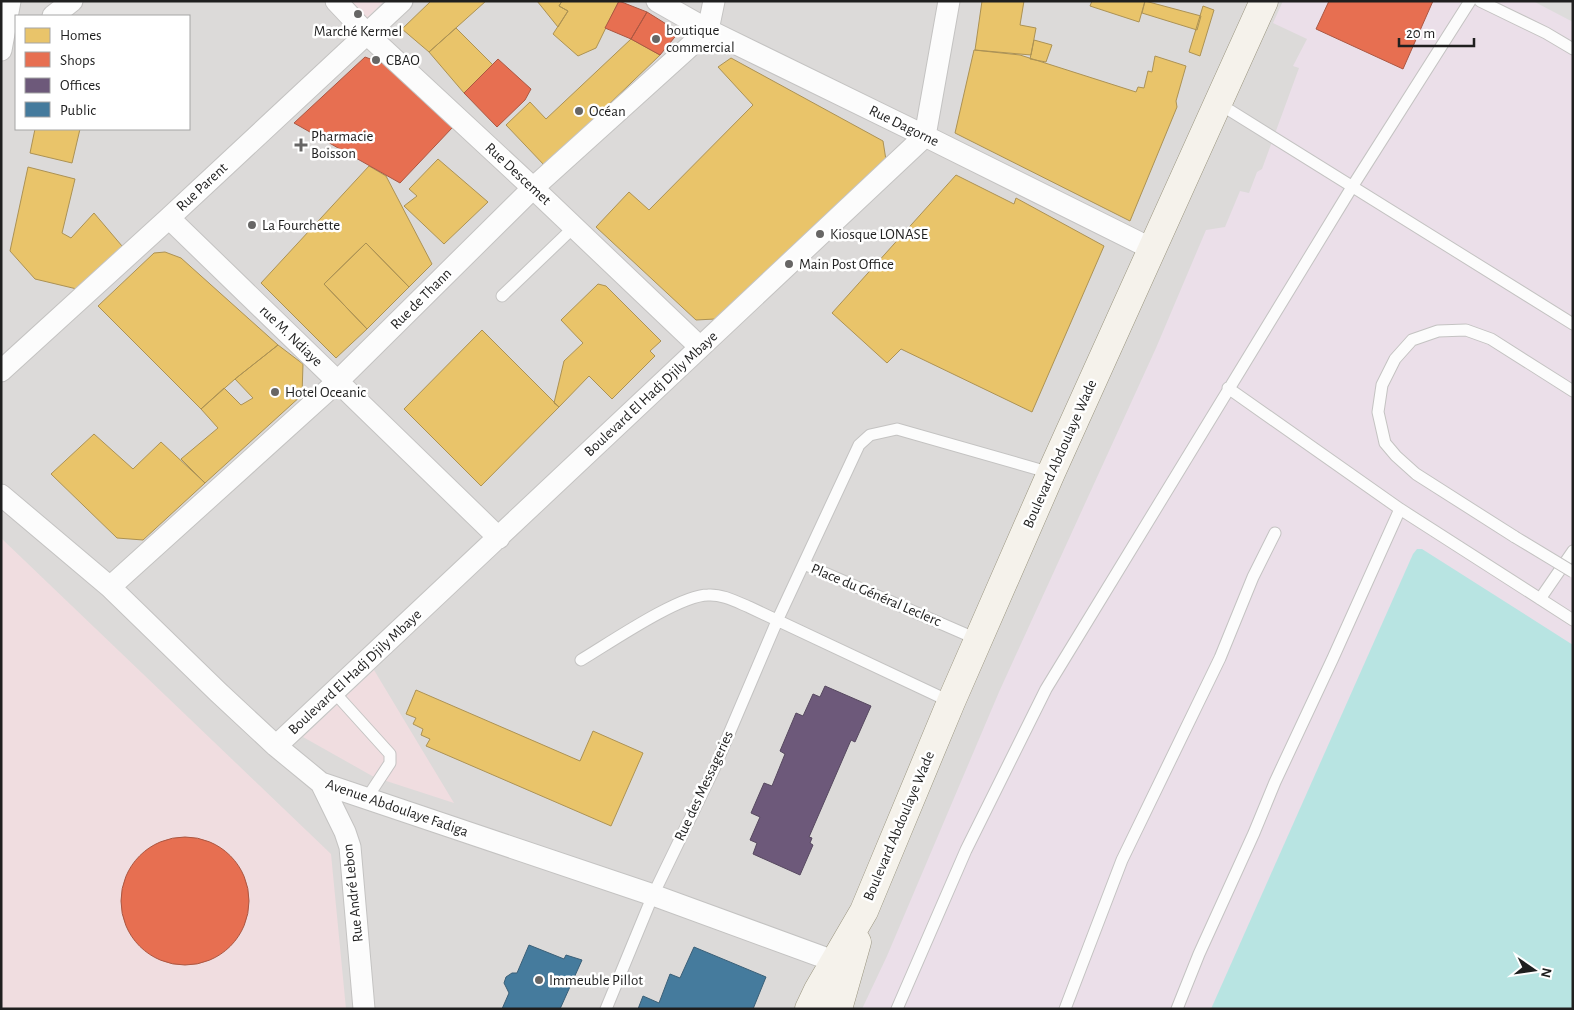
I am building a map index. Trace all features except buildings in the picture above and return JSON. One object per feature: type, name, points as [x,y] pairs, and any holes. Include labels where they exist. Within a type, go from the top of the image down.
[{"type":"street","points":[[1,50],[10,1]]},
{"type":"street","points":[[54,15],[72,1]]},
{"type":"street","name":"Rue Descemet","points":[[336,1],[367,34],[533,188],[700,348]]},
{"type":"street","name":"Rue Parent","points":[[1,371],[402,1]]},
{"type":"street","name":"Rue Dagorne","points":[[656,1],[708,30],[1152,249]]},
{"type":"street","points":[[708,30],[714,1]]},
{"type":"street","points":[[925,136],[949,1]]},
{"type":"street","name":"Boulevard Abdoulaye Wade","points":[[838,1009],[843,964],[951,702],[1051,473],[1218,103],[1259,5]]},
{"type":"street","name":"Rue de Thann","points":[[110,587],[337,382],[533,188],[708,30]]},
{"type":"street","points":[[1,60],[15,48]]},
{"type":"street","name":"Boulevard El Hadj Djily Mbaye","points":[[276,746],[925,136]]},
{"type":"street","name":"rue M. Ndiaye","points":[[169,218],[499,538]]},
{"type":"street","name":"Avenue Abdoulaye Fadiga","points":[[1,495],[110,587],[276,746],[321,783],[653,896],[843,964]]},
{"type":"street","name":"Rue André Lebon","points":[[321,783],[345,832],[350,847],[364,1009]]},
{"type":"street","name":"Boulevard Abdoulaye Wade","points":[[809,1009],[818,990],[843,964]]},
{"type":"lane","points":[[897,1009],[966,850],[1046,689],[1228,388],[1470,1]]},
{"type":"lane","points":[[1480,1],[1546,33],[1573,49]]},
{"type":"lane","points":[[1218,103],[1573,324]]},
{"type":"lane","points":[[502,296],[574,227]]},
{"type":"lane","points":[[1573,391],[1491,339],[1466,330],[1438,331],[1412,340],[1395,359],[1382,385],[1378,412],[1385,443],[1416,474],[1573,572]]},
{"type":"lane","points":[[1228,388],[1400,509],[1573,620]]},
{"type":"lane","name":"Place du Général Leclerc","points":[[979,640],[804,564],[859,445],[870,435],[897,429],[1051,473]]},
{"type":"lane","points":[[1177,1009],[1202,946],[1254,833],[1275,782],[1400,509]]},
{"type":"lane","points":[[1065,1009],[1122,860],[1220,658],[1253,577],[1275,533]]},
{"type":"lane","points":[[1540,599],[1573,551]]},
{"type":"lane","name":"Rue des Messageries","points":[[606,1009],[653,896],[714,769],[777,621],[804,564]]},
{"type":"lane","points":[[581,660],[666,610],[688,600],[708,594],[727,598],[951,702]]},
{"type":"lane","points":[[334,692],[390,754],[390,763],[367,798]]},
{"type":"shaded area","points":[[1,1],[1573,1],[1211,1009],[1,1009]]},
{"type":"shaded area","name":"Marché Kermel","points":[[333,1],[384,1],[358,27]]},
{"type":"shaded area","points":[[1283,1],[1573,1],[1573,1009],[862,1009],[887,956],[999,692],[1156,348],[1206,230],[1225,227],[1240,191],[1249,193],[1257,172],[1262,169],[1299,68],[1293,66],[1307,39],[1273,23]]},
{"type":"shaded area","points":[[1533,1],[1573,1],[1573,22]]},
{"type":"shaded area","points":[[1,538],[331,854],[346,1009],[1,1009]]},
{"type":"shaded area","points":[[374,670],[454,803],[374,777],[303,737]]},
{"type":"water","points":[[1417,549],[1422,549],[1573,645],[1573,1009],[1211,1009],[1413,554]]},
{"type":"place","name":"Marché Kermel","points":[[358,14]]},
{"type":"place","name":"boutique commercial","points":[[656,39]]},
{"type":"place","name":"CBAO","points":[[376,60]]},
{"type":"place","name":"Océan","points":[[579,111]]},
{"type":"place","name":"Pharmacie Boisson","points":[[301,145]]},
{"type":"place","name":"La Fourchette","points":[[252,225]]},
{"type":"place","name":"Kiosque LONASE","points":[[820,234]]},
{"type":"place","name":"Main Post Office","points":[[789,264]]},
{"type":"place","name":"Hotel Oceanic","points":[[275,392]]},
{"type":"place","name":"Immeuble Pillot","points":[[539,980]]}]
